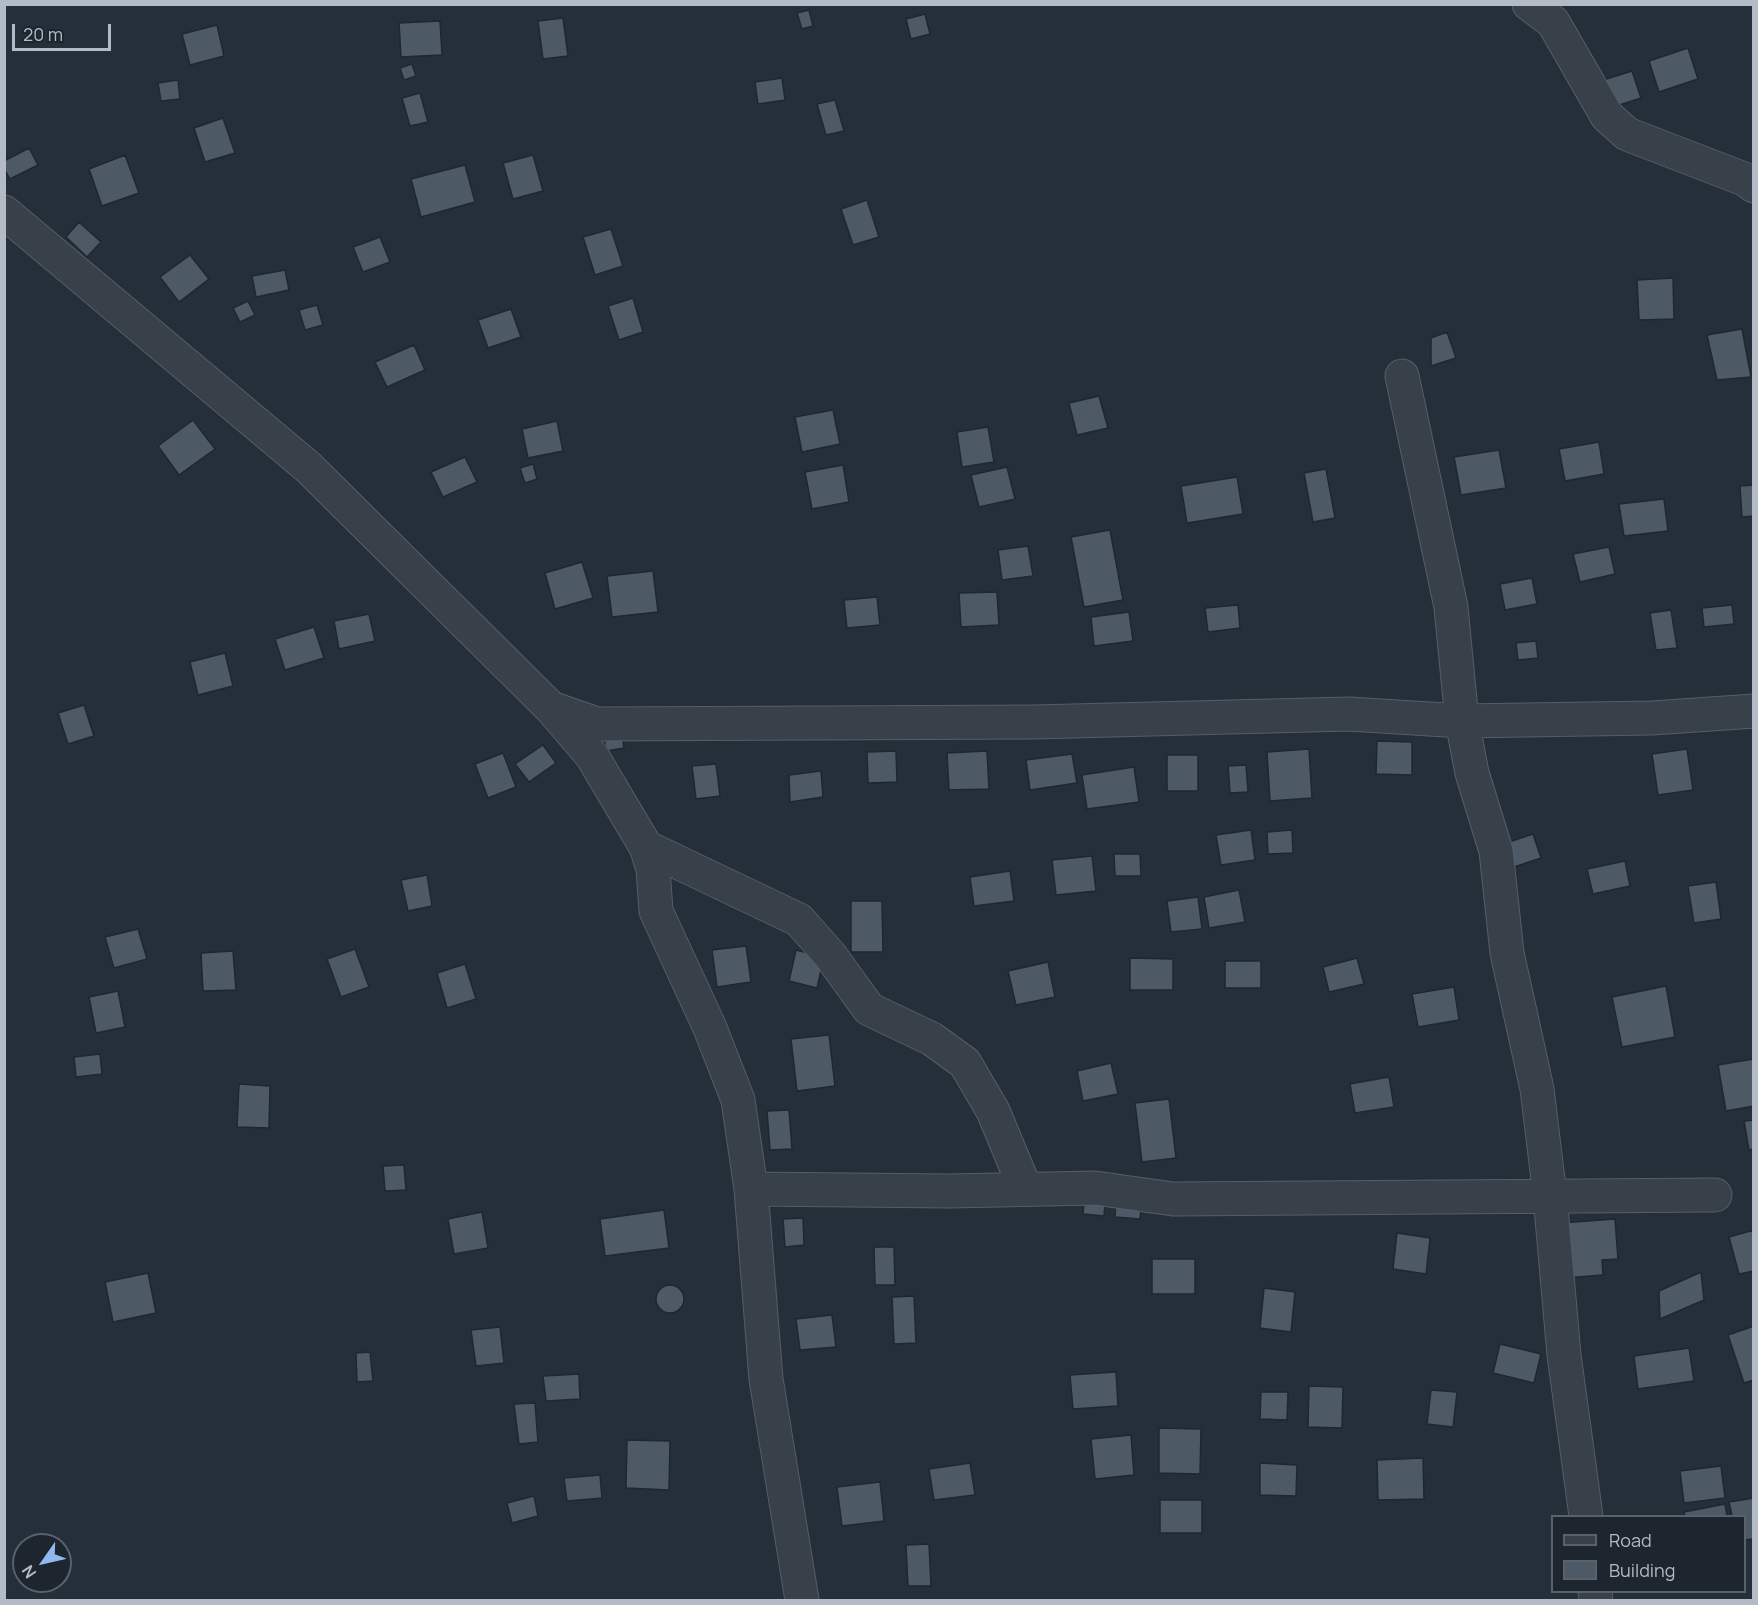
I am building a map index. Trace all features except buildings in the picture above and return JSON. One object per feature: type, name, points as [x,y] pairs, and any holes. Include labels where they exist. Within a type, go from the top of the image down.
[{"type":"street","points":[[1529,4],[1553,22],[1606,116],[1627,134],[1744,179],[1754,186]]},
{"type":"street","points":[[4,212],[308,467],[551,708],[592,756],[646,847],[653,869],[656,910],[710,1028],[738,1100],[751,1189],[766,1379],[802,1600]]},
{"type":"street","points":[[1402,376],[1451,607],[1462,721],[1472,774],[1496,851],[1508,953],[1537,1089],[1550,1196],[1564,1355],[1586,1515]]},
{"type":"street","points":[[551,708],[597,723],[1033,722],[1349,714],[1462,721],[1652,718],[1754,711]]},
{"type":"street","points":[[646,847],[800,920],[830,955],[869,1009],[932,1039],[965,1063],[993,1111],[1025,1188]]},
{"type":"street","points":[[751,1189],[950,1191],[1095,1188],[1173,1199],[1715,1195]]}]
